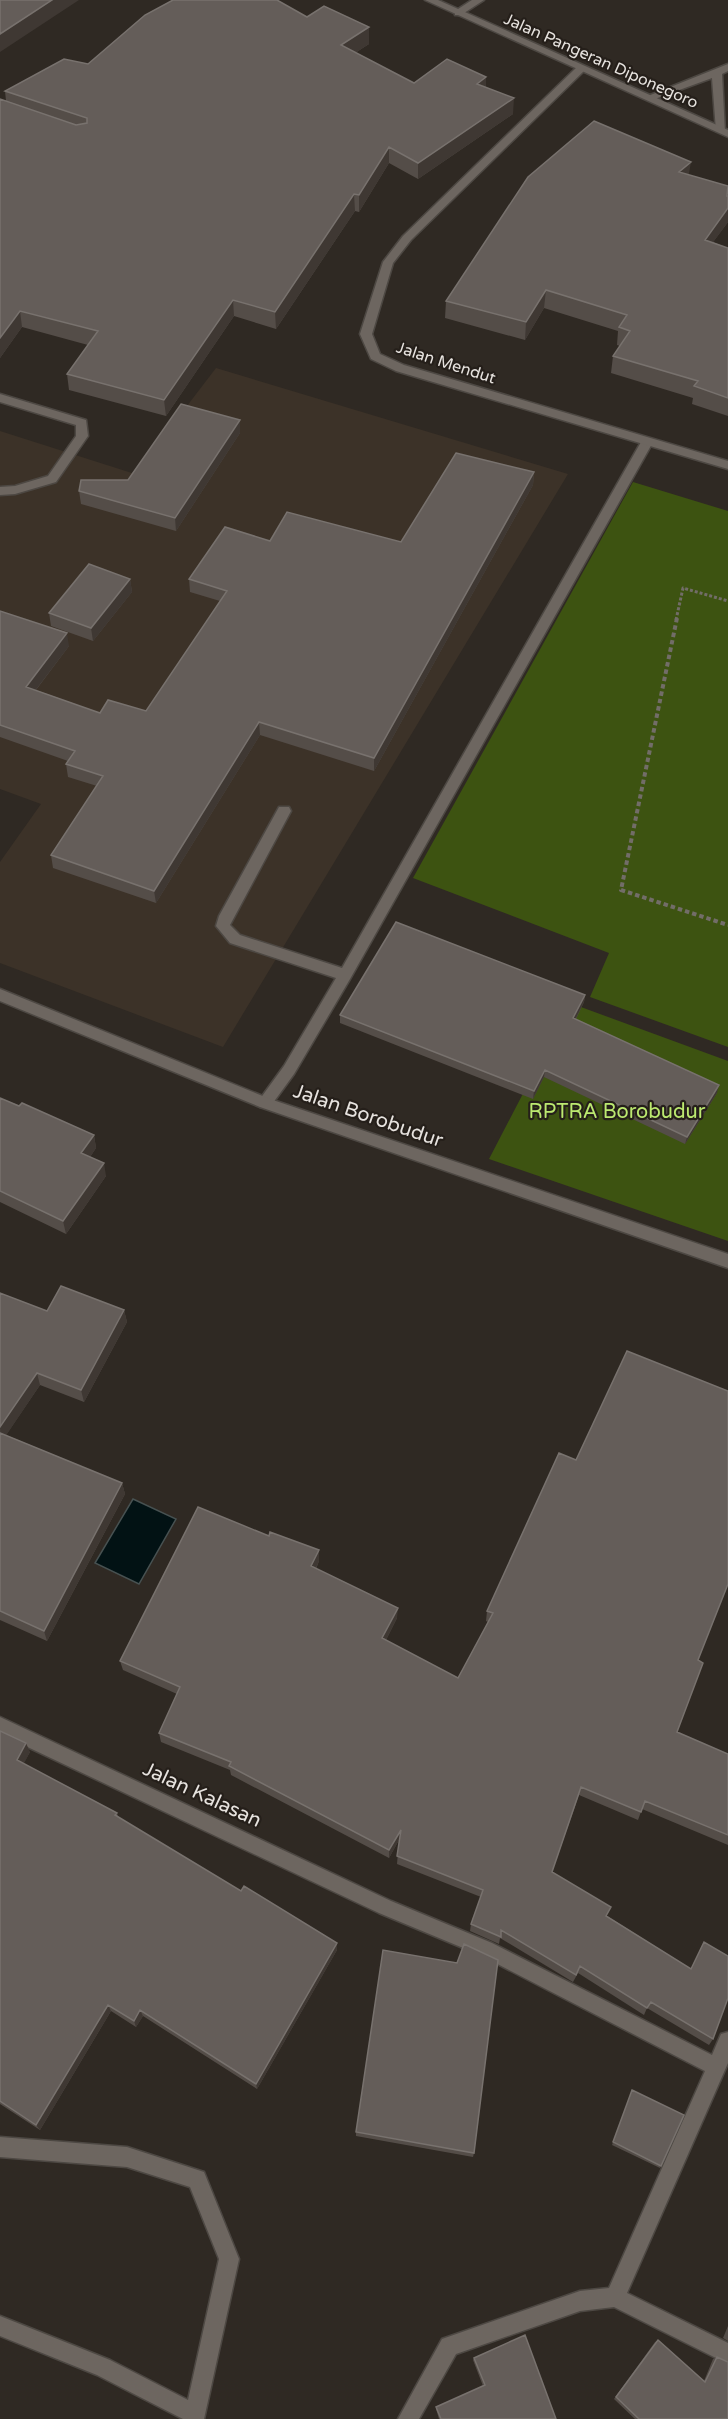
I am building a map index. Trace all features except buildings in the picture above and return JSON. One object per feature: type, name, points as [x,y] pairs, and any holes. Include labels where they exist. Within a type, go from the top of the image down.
[{"type":"street","name":"Jalan Pangeran Diponegoro","points":[[429,0],[725,133]]},
{"type":"street","points":[[458,13],[479,0]]},
{"type":"street","points":[[648,98],[728,67]]},
{"type":"street","name":"Jalan Mendut","points":[[582,69],[406,238],[388,262],[366,334],[375,356],[400,368],[728,465]]},
{"type":"street","points":[[717,73],[725,133]]},
{"type":"street","points":[[0,398],[82,423],[82,436],[52,479],[15,490],[0,490]]},
{"type":"street","points":[[265,1103],[289,1070],[345,975],[647,442]]},
{"type":"street","points":[[284,811],[226,916],[223,926],[235,939],[345,975]]},
{"type":"street","name":"Jalan Borobudur","points":[[0,995],[265,1103],[728,1261]]},
{"type":"street","name":"Jalan Kalasan","points":[[0,1725],[385,1907],[486,1949],[716,2067]]},
{"type":"street","points":[[615,2297],[728,2041]]},
{"type":"street","points":[[0,2148],[127,2157],[197,2179],[229,2259],[195,2417],[103,2367],[0,2326]]},
{"type":"street","points":[[408,2419],[449,2346],[580,2301],[615,2297],[728,2354]]},
{"type":"path","points":[[728,601],[683,588],[621,890],[728,925]]},
{"type":"shaded area","points":[[216,368],[568,474],[223,1047],[0,963],[0,862],[41,804],[0,789],[0,431],[135,474]]},
{"type":"shaded area","points":[[133,1499],[176,1519],[139,1584],[95,1563]]},
{"type":"green space","points":[[633,482],[728,511],[728,1047],[590,997],[609,953],[413,878]]},
{"type":"green space","name":"RPTRA Borobudur","points":[[570,1003],[728,1061],[728,1241],[489,1159]]}]
